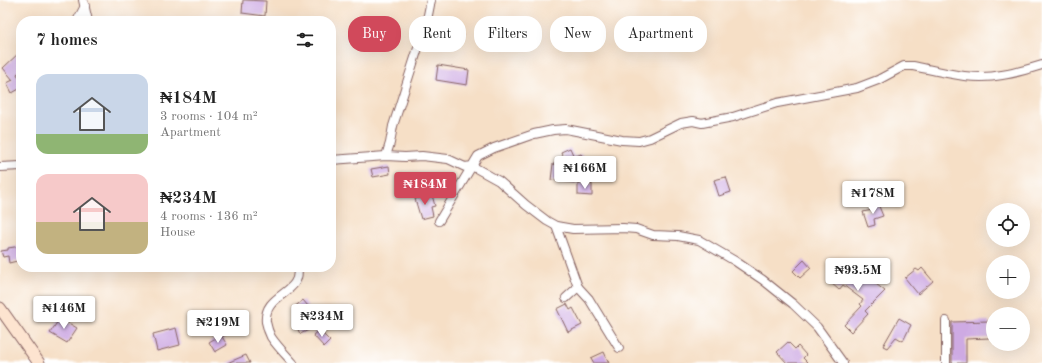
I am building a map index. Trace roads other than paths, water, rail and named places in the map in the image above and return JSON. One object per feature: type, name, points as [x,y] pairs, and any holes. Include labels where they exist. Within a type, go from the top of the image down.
[{"type":"main road","points":[[0,308],[39,363]]},
{"type":"street","points":[[386,156],[393,126],[427,20],[431,0]]},
{"type":"street","points":[[79,16],[84,3]]},
{"type":"street","points":[[84,3],[87,16]]},
{"type":"street","points":[[439,220],[478,156],[494,148],[534,134],[566,128],[622,140],[639,141],[650,138],[681,123],[693,121],[702,123],[733,117],[778,103],[857,88],[878,80],[904,66],[913,66],[963,76],[984,77],[1002,76],[1042,65]]},
{"type":"street","points":[[336,160],[386,156],[437,157],[448,159],[464,167],[472,166],[499,181],[526,205],[556,226],[592,230],[622,228],[636,229],[653,235],[678,236],[699,240],[735,260],[793,304],[817,327],[843,363]]},
{"type":"street","points":[[0,167],[16,166]]},
{"type":"street","points":[[556,226],[578,287],[589,299],[620,348]]},
{"type":"street","points":[[293,363],[270,337],[266,317],[271,303],[293,286],[298,278],[297,272]]},
{"type":"street","points":[[566,298],[578,287]]},
{"type":"street","points":[[946,321],[946,363]]}]
